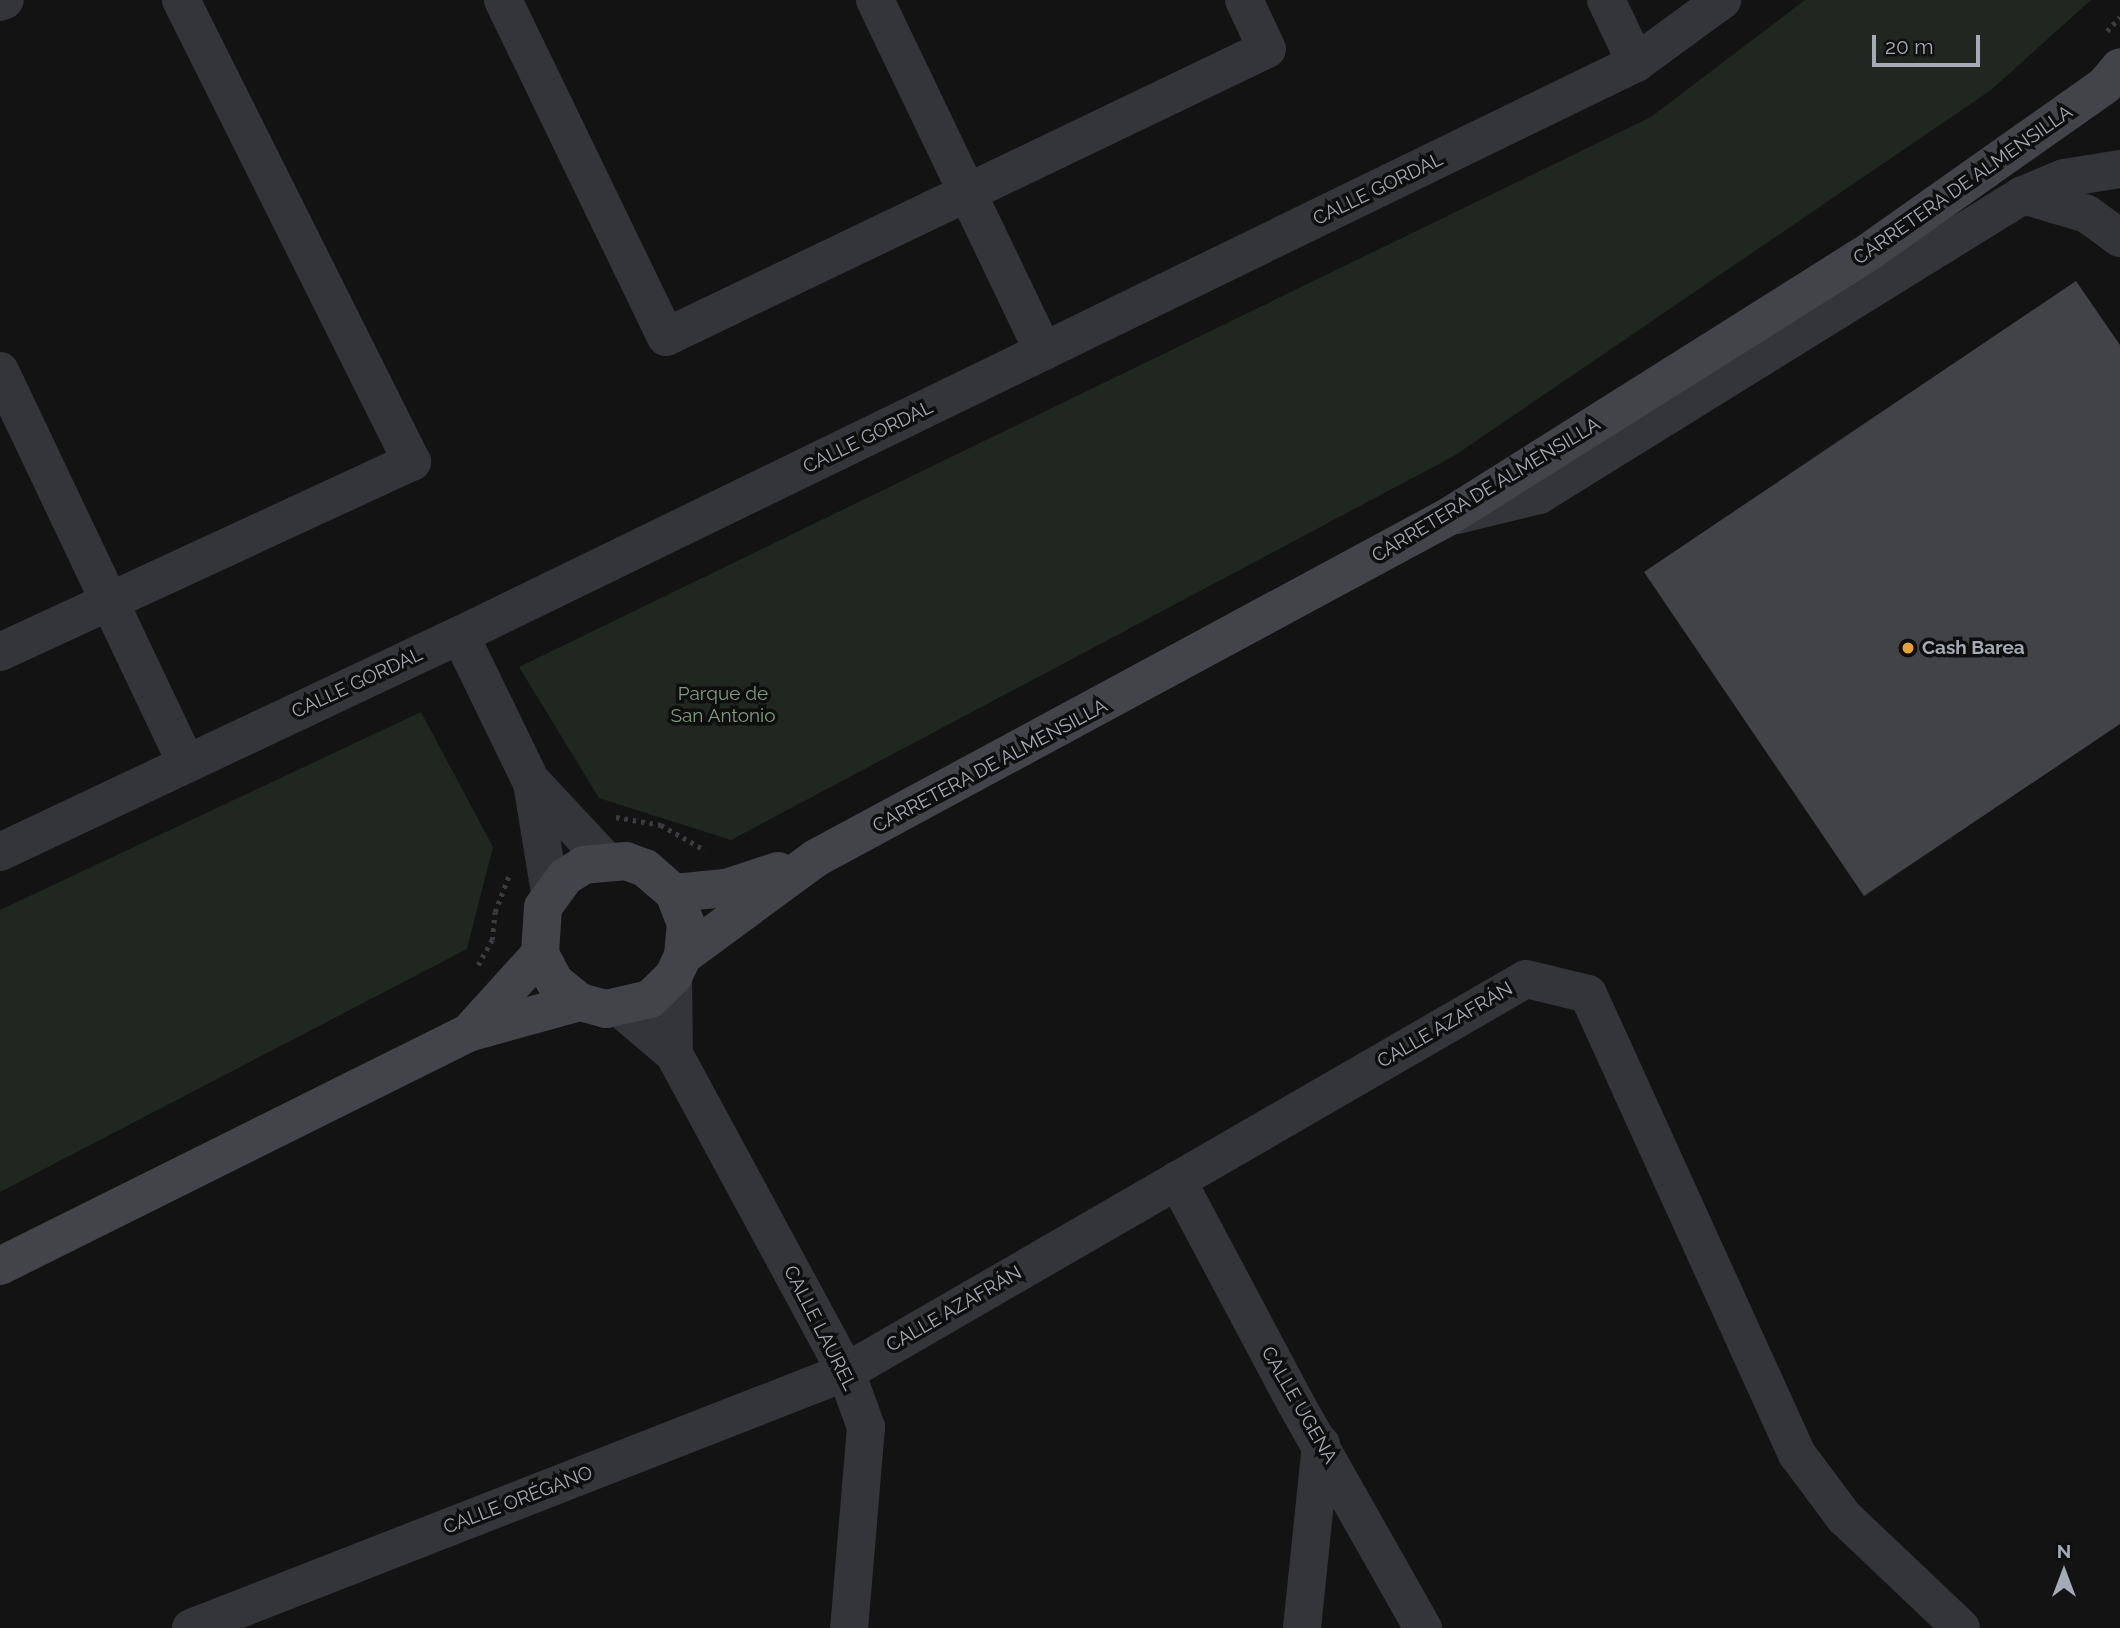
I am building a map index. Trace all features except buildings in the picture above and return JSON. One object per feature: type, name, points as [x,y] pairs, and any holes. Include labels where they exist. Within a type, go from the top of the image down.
[{"type":"main road","name":"CARRETERA DE ALMENSILLA","points":[[674,893],[726,888],[816,858],[1448,517],[1863,256],[2105,85],[2110,52]]},
{"type":"main road","name":"CARRETERA DE ALMENSILLA","points":[[678,967],[816,858]]},
{"type":"main road","points":[[0,1266],[468,1033],[580,1002],[621,1008],[650,999],[678,967],[686,924],[674,893],[645,868],[606,861],[584,865],[550,893],[538,923],[540,954],[555,982],[580,1002]]},
{"type":"main road","points":[[468,1033],[540,954]]},
{"type":"street","points":[[0,652],[412,462],[181,0]]},
{"type":"street","points":[[503,0],[666,337],[1267,49],[1244,0]]},
{"type":"street","points":[[876,0],[965,194],[1044,352]]},
{"type":"street","points":[[1606,0],[1636,63]]},
{"type":"street","name":"CALLE GORDAL","points":[[0,852],[460,635],[1636,63],[1723,0]]},
{"type":"street","points":[[1448,517],[1539,495],[2023,195],[2064,178],[2120,169]]},
{"type":"street","points":[[2023,195],[2087,214],[2120,238]]},
{"type":"street","points":[[0,371],[186,762]]},
{"type":"street","points":[[460,635],[533,782],[606,861]]},
{"type":"street","points":[[533,782],[550,893]]},
{"type":"street","name":"CALLE LAUREL","points":[[674,1054],[678,967]]},
{"type":"street","name":"CALLE AZAFRÁN","points":[[846,1372],[1526,979],[1588,994],[1797,1454],[1844,1517],[1961,1628]]},
{"type":"street","name":"CALLE LAUREL","points":[[621,1008],[674,1054],[846,1372],[866,1427],[849,1628]]},
{"type":"street","name":"CALLE UGENA","points":[[1177,1180],[1423,1628]]},
{"type":"street","name":"CALLE ORÉGANO","points":[[191,1628],[846,1372]]},
{"type":"street","points":[[1302,1628],[1321,1444]]},
{"type":"path","points":[[2110,52],[2120,17]]},
{"type":"path","points":[[609,816],[661,825],[708,852]]},
{"type":"path","points":[[474,978],[492,940],[495,912],[512,871]]},
{"type":"green space","name":"Parque de San Antonio","points":[[1805,0],[2091,0],[1991,90],[1454,456],[731,840],[599,798],[519,667],[1651,117]]},
{"type":"green space","points":[[421,712],[493,847],[467,949],[0,1192],[0,910]]},
{"type":"place","name":"Cash Barea","points":[[1908,648]]}]
